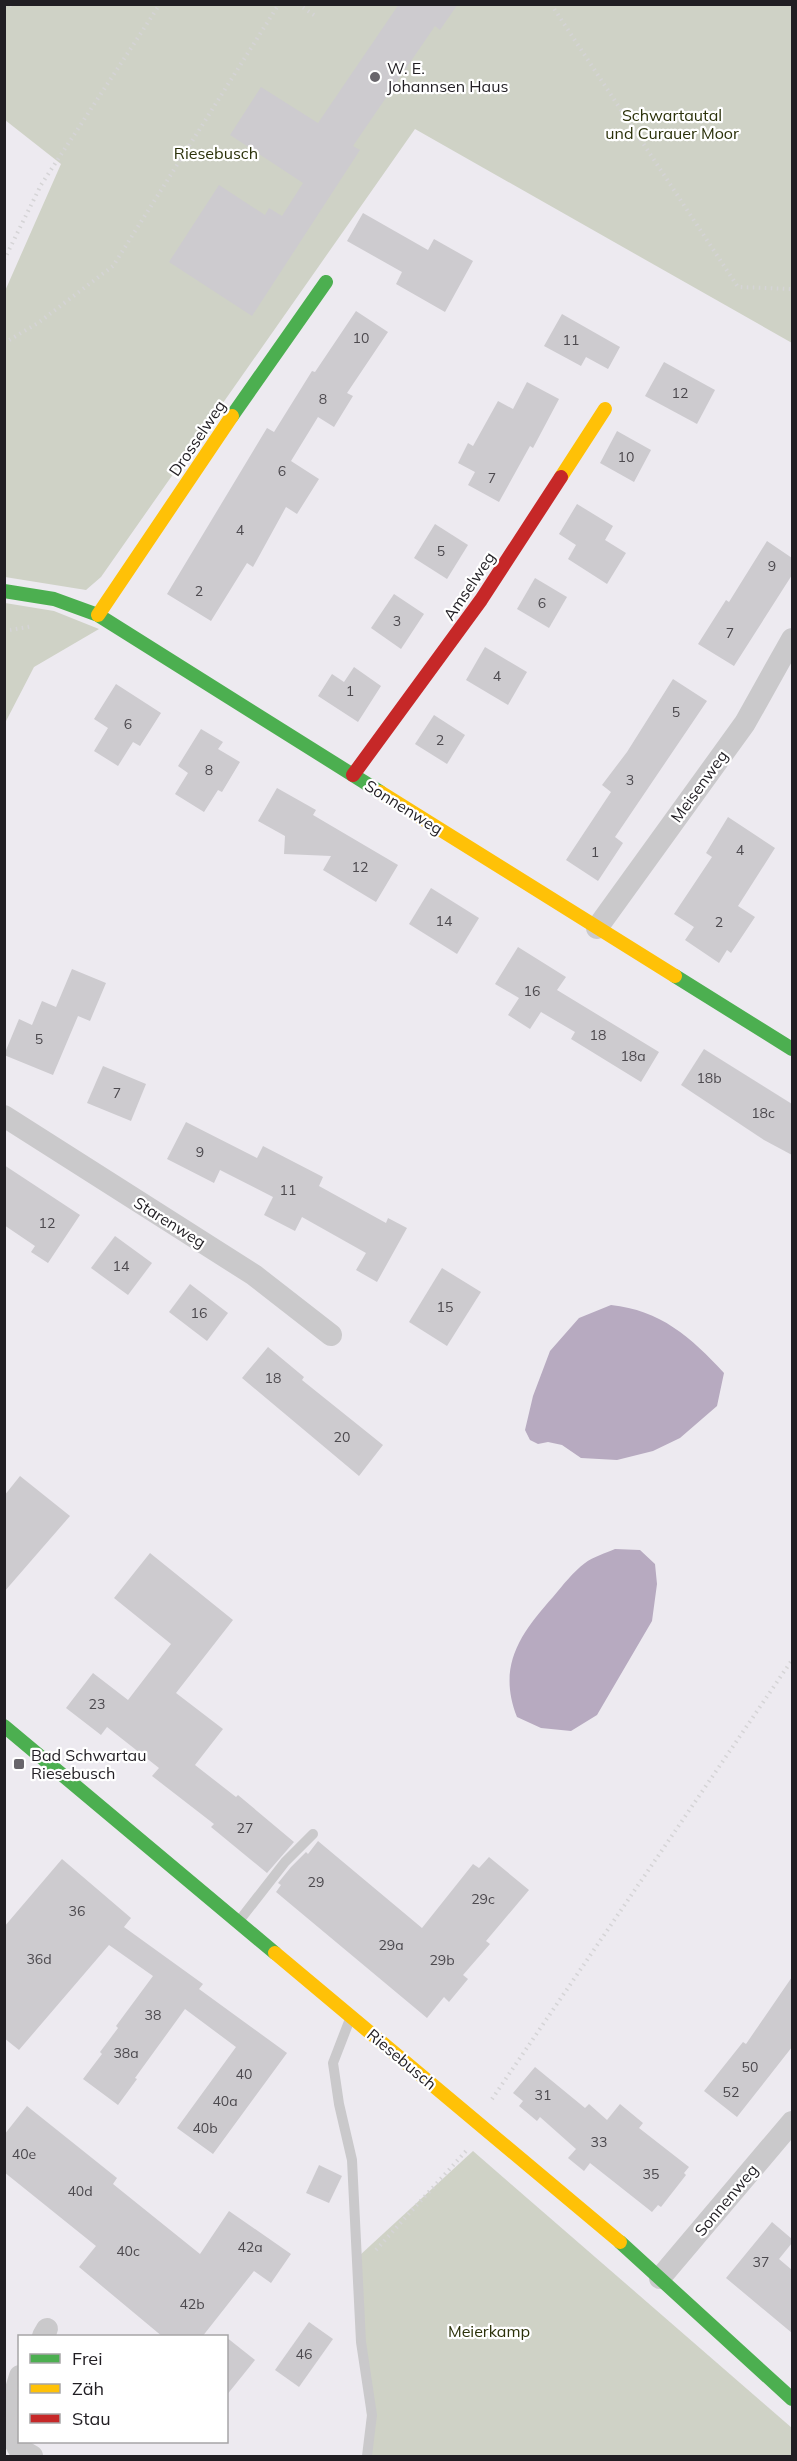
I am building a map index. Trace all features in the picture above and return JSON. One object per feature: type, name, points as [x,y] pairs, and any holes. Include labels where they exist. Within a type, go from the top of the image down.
[{"type":"street","name":"Drosselweg","points":[[98,615],[214,441],[326,282]]},
{"type":"street","name":"Amselweg","points":[[353,775],[481,600],[605,410]]},
{"type":"street","name":"Sonnenweg","points":[[4,591],[54,599],[98,615],[792,1049]]},
{"type":"street","name":"Meisenweg","points":[[597,928],[745,723],[792,639]]},
{"type":"street","name":"Starenweg","points":[[4,1116],[254,1275],[331,1335]]},
{"type":"street","name":"Riesebusch","points":[[4,1726],[660,2278],[792,2399]]},
{"type":"street","name":"Sonnenweg","points":[[660,2278],[792,2122]]},
{"type":"street","points":[[18,2383],[6,2423],[18,2448],[32,2457]]},
{"type":"lane","points":[[239,1922],[285,1862],[313,1834]]},
{"type":"lane","points":[[351,2016],[333,2063],[339,2104],[352,2160],[361,2342],[372,2415],[367,2457]]},
{"type":"path","points":[[4,6],[16,4]]},
{"type":"path","points":[[4,260],[41,185],[160,4]]},
{"type":"path","points":[[4,343],[38,323],[113,266],[279,4]]},
{"type":"path","points":[[298,4],[314,15]]},
{"type":"path","points":[[551,4],[738,287],[792,289]]},
{"type":"path","points":[[357,2270],[466,2152],[477,2122],[792,1660]]},
{"type":"green space","name":"Riesebusch","points":[[5,5],[792,5],[792,343],[415,129],[101,577],[86,590],[5,577],[5,291],[61,164],[5,120]]},
{"type":"green space","points":[[5,603],[54,611],[99,629],[34,667],[5,723]]},
{"type":"green space","name":"Meierkamp","points":[[473,2151],[792,2428],[792,2456],[369,2456],[359,2256]]},
{"type":"shaded area","points":[[611,1305],[629,1308],[660,1319],[699,1348],[724,1373],[717,1406],[680,1438],[653,1451],[617,1460],[581,1458],[562,1445],[548,1442],[538,1444],[530,1440],[525,1430],[533,1396],[550,1351],[579,1318]]},
{"type":"shaded area","points":[[615,1549],[640,1550],[655,1564],[657,1584],[652,1621],[597,1715],[571,1731],[541,1728],[517,1717],[511,1699],[511,1666],[522,1638],[541,1611],[576,1570],[592,1559]]},
{"type":"building","points":[[399,4],[458,4],[440,30],[435,26],[353,146],[360,150],[252,316],[169,262],[219,185],[265,215],[269,208],[282,216],[303,183],[230,135],[261,87],[318,123]]},
{"type":"building","points":[[363,213],[428,250],[434,239],[473,261],[445,312],[396,284],[402,272],[347,241]]},
{"type":"building","points":[[356,311],[388,332],[347,393],[353,396],[334,427],[318,417],[291,461],[319,479],[297,514],[286,507],[253,567],[247,563],[211,621],[167,594],[267,428],[274,432],[312,371],[315,372]]},
{"type":"building","points":[[562,314],[620,347],[608,369],[586,357],[581,366],[544,346]]},
{"type":"building","points":[[664,362],[715,390],[697,424],[645,396]]},
{"type":"building","points":[[527,382],[559,399],[533,448],[530,446],[499,502],[468,485],[475,472],[458,463],[468,443],[473,446],[498,401],[513,409]]},
{"type":"building","points":[[617,431],[651,450],[634,482],[600,463]]},
{"type":"building","points":[[577,504],[613,526],[605,540],[626,553],[607,584],[568,559],[576,545],[559,534]]},
{"type":"building","points":[[435,524],[468,545],[447,579],[414,558]]},
{"type":"building","points":[[767,541],[792,558],[792,575],[734,666],[698,644],[726,600],[729,602]]},
{"type":"building","points":[[535,578],[567,597],[549,628],[517,609]]},
{"type":"building","points":[[394,594],[424,614],[401,649],[371,628]]},
{"type":"building","points":[[485,647],[527,672],[508,705],[466,680]]},
{"type":"building","points":[[354,667],[381,686],[358,722],[318,696],[332,674],[344,682]]},
{"type":"building","points":[[673,679],[707,701],[615,837],[623,843],[598,881],[566,860],[611,792],[602,785],[627,752]]},
{"type":"building","points":[[116,684],[161,713],[140,746],[133,742],[118,766],[94,751],[108,728],[94,719]]},
{"type":"building","points":[[434,715],[465,735],[447,764],[415,744]]},
{"type":"building","points":[[201,729],[223,742],[218,749],[240,762],[222,792],[218,790],[204,812],[175,794],[188,773],[178,766]]},
{"type":"building","points":[[277,788],[316,810],[313,815],[398,865],[376,902],[323,870],[331,856],[284,854],[285,836],[258,821]]},
{"type":"building","points":[[728,817],[775,848],[738,906],[755,917],[731,953],[727,950],[719,963],[685,940],[694,927],[674,914],[712,857],[706,853]]},
{"type":"building","points":[[431,888],[479,918],[457,954],[409,924]]},
{"type":"building","points":[[518,947],[566,977],[557,990],[659,1052],[641,1082],[571,1039],[575,1032],[541,1012],[530,1029],[508,1015],[519,998],[495,984]]},
{"type":"building","points":[[72,969],[106,983],[90,1021],[78,1016],[53,1075],[4,1055],[19,1019],[32,1025],[42,1001],[56,1007]]},
{"type":"building","points":[[704,1049],[792,1104],[792,1155],[764,1140],[681,1085]]},
{"type":"building","points":[[103,1066],[146,1084],[131,1121],[87,1103]]},
{"type":"building","points":[[186,1122],[257,1158],[263,1146],[323,1177],[319,1186],[386,1223],[388,1218],[407,1228],[377,1282],[356,1270],[366,1253],[302,1217],[295,1231],[264,1215],[273,1197],[220,1170],[214,1183],[167,1159]]},
{"type":"building","points":[[4,1165],[80,1215],[48,1263],[31,1252],[35,1246],[4,1225]]},
{"type":"building","points":[[115,1236],[152,1263],[128,1295],[91,1268]]},
{"type":"building","points":[[442,1268],[481,1292],[447,1346],[409,1322]]},
{"type":"building","points":[[190,1284],[228,1313],[207,1341],[169,1312]]},
{"type":"building","points":[[268,1347],[304,1377],[302,1380],[383,1445],[359,1476],[242,1378]]},
{"type":"building","points":[[20,1476],[70,1516],[4,1592],[4,1496]]},
{"type":"building","points":[[150,1553],[233,1620],[176,1693],[223,1729],[195,1765],[236,1797],[238,1795],[294,1842],[267,1873],[211,1827],[214,1824],[152,1776],[159,1768],[107,1727],[101,1735],[66,1708],[93,1673],[128,1700],[171,1644],[114,1598]]},
{"type":"building","points":[[318,1841],[422,1928],[473,1864],[479,1868],[489,1857],[529,1890],[486,1941],[490,1944],[463,1975],[468,1979],[449,2002],[444,1997],[427,2018],[276,1892],[281,1885],[278,1883],[291,1867],[306,1852],[308,1854]]},
{"type":"building","points":[[62,1859],[131,1918],[124,1927],[203,1984],[199,1989],[287,2053],[213,2154],[177,2128],[236,2047],[185,2009],[118,2105],[83,2079],[102,2054],[100,2052],[118,2028],[116,2026],[153,1976],[109,1945],[19,2050],[4,2038],[4,1927]]},
{"type":"building","points":[[792,1977],[792,2047],[737,2117],[704,2091],[743,2042],[746,2044]]},
{"type":"building","points":[[535,2067],[585,2108],[589,2104],[607,2120],[620,2104],[643,2123],[639,2128],[689,2167],[684,2173],[686,2175],[661,2207],[658,2205],[652,2212],[590,2163],[584,2171],[568,2158],[576,2149],[540,2117],[537,2121],[519,2106],[523,2101],[513,2093]]},
{"type":"building","points":[[27,2106],[117,2178],[113,2184],[200,2254],[229,2211],[291,2254],[271,2283],[254,2271],[204,2335],[161,2335],[79,2267],[96,2246],[4,2172],[4,2135]]},
{"type":"building","points":[[319,2165],[342,2176],[329,2203],[306,2193]]},
{"type":"building","points":[[772,2222],[792,2239],[792,2243],[779,2259],[792,2270],[792,2333],[726,2278]]},
{"type":"building","points":[[309,2322],[333,2339],[299,2387],[275,2370]]},
{"type":"building","points":[[228,2339],[255,2360],[228,2394]]},
{"type":"traffic: fast","points":[[232,416],[326,282]]},
{"type":"traffic: fast","points":[[4,591],[54,599],[98,615],[380,792]]},
{"type":"traffic: fast","points":[[675,976],[792,1049]]},
{"type":"traffic: fast","points":[[4,1726],[275,1953]]},
{"type":"traffic: fast","points":[[620,2242],[792,2399]]},
{"type":"traffic: slow","points":[[561,477],[605,409]]},
{"type":"traffic: slow","points":[[98,615],[232,416]]},
{"type":"traffic: slow","points":[[380,792],[675,976]]},
{"type":"traffic: slow","points":[[275,1953],[620,2242]]},
{"type":"traffic: jam","points":[[353,775],[481,600],[561,477]]},
{"type":"place","name":"W. E. Johannsen Haus","points":[[375,77]]},
{"type":"place","name":"Bad Schwartau Riesebusch","points":[[19,1764]]},
{"type":"park label","name":"Schwartautal und Curauer Moor","points":[[672,124]]}]
